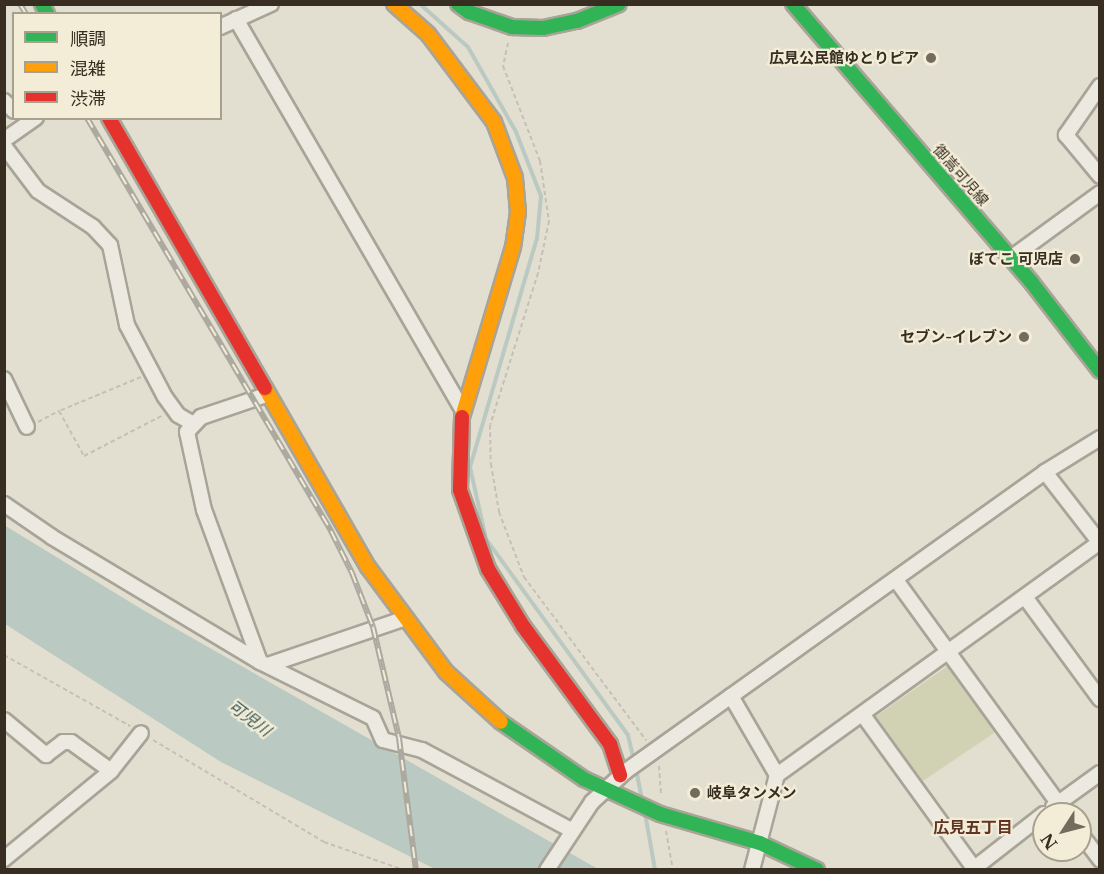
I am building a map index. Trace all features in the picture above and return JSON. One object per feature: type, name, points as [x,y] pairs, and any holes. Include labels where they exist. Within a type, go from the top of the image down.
[{"type":"street","points":[[222,26],[271,4]]},
{"type":"street","points":[[394,4],[428,34],[494,122],[515,178],[518,212],[513,247],[462,409],[460,490],[488,570],[523,626],[610,744],[623,773]]},
{"type":"street","points":[[458,4],[469,12],[512,27],[543,28],[577,21],[619,4]]},
{"type":"street","name":"御嵩可児線","points":[[793,4],[1011,258],[1100,371]]},
{"type":"street","points":[[236,20],[462,409]]},
{"type":"street","points":[[1100,86],[1066,135],[1100,176]]},
{"type":"street","points":[[110,120],[266,395],[403,619],[446,672],[486,711],[546,756],[606,789],[631,802],[663,814],[760,843],[817,870]]},
{"type":"street","points":[[4,140],[27,121]]},
{"type":"street","points":[[4,146],[38,191],[93,227],[110,245],[127,325],[174,409],[192,423]]},
{"type":"street","points":[[1011,258],[1100,193]]},
{"type":"street","points":[[4,379],[27,427]]},
{"type":"street","points":[[264,664],[204,510],[187,432],[192,423],[266,395]]},
{"type":"street","points":[[547,870],[569,835],[606,789],[623,773],[1045,472],[1100,438]]},
{"type":"street","points":[[752,870],[777,775],[1099,543],[1045,472]]},
{"type":"street","points":[[4,504],[264,664],[373,718],[383,740],[422,750],[569,835]]},
{"type":"street","points":[[896,580],[1057,802]]},
{"type":"street","points":[[1025,597],[1100,699]]},
{"type":"street","points":[[264,664],[403,619]]},
{"type":"street","points":[[731,696],[777,775]]},
{"type":"street","points":[[862,715],[974,869],[1032,823]]},
{"type":"street","points":[[4,720],[46,755],[63,742],[71,742],[111,771]]},
{"type":"street","points":[[4,859],[111,771],[141,733]]},
{"type":"street","points":[[1069,802],[1100,773]]},
{"type":"path","points":[[512,27],[503,66],[540,161],[549,221],[538,273],[490,425],[491,464],[499,512],[524,578],[651,752],[658,756],[663,814],[673,870]]},
{"type":"path","points":[[27,427],[59,411],[152,373]]},
{"type":"path","points":[[59,411],[84,456],[174,409]]},
{"type":"path","points":[[4,655],[324,842],[400,869]]},
{"type":"green space","points":[[949,665],[997,731],[923,781],[875,717]]},
{"type":"water","name":"可児川","points":[[4,525],[143,610],[598,869],[435,869],[221,762],[5,624]]},
{"type":"waterway","points":[[420,4],[468,47],[516,132],[541,196],[537,238],[470,467],[486,539],[628,735],[634,762]]},
{"type":"waterway","points":[[636,769],[642,800]]},
{"type":"waterway","points":[[645,813],[655,870]]},
{"type":"railway","points":[[20,4],[25,12]]},
{"type":"railway","points":[[88,120],[331,531],[352,573],[373,627],[399,738],[416,870]]},
{"type":"traffic: fast","points":[[42,4],[46,12]]},
{"type":"traffic: fast","points":[[458,4],[469,12],[512,27],[543,28],[577,21],[619,4]]},
{"type":"traffic: fast","points":[[793,4],[1032,283],[1100,371]]},
{"type":"traffic: fast","points":[[501,722],[584,779],[660,814],[760,843],[817,870]]},
{"type":"traffic: slow","points":[[394,4],[428,34],[494,122],[515,178],[518,212],[513,247],[462,417]]},
{"type":"traffic: slow","points":[[265,388],[368,567],[446,672],[501,722]]},
{"type":"traffic: jam","points":[[110,120],[265,388]]},
{"type":"traffic: jam","points":[[462,417],[460,490],[488,569],[523,626],[610,744],[620,775]]},
{"type":"place","name":"広見公民館ゆとりピア","points":[[931,58]]},
{"type":"place","name":"ぼてこ 可児店","points":[[1075,259]]},
{"type":"place","name":"セブン-イレブン","points":[[1024,337]]},
{"type":"place","name":"岐阜タンメン","points":[[695,793]]},
{"type":"district","name":"広見五丁目","points":[[973,827]]}]
